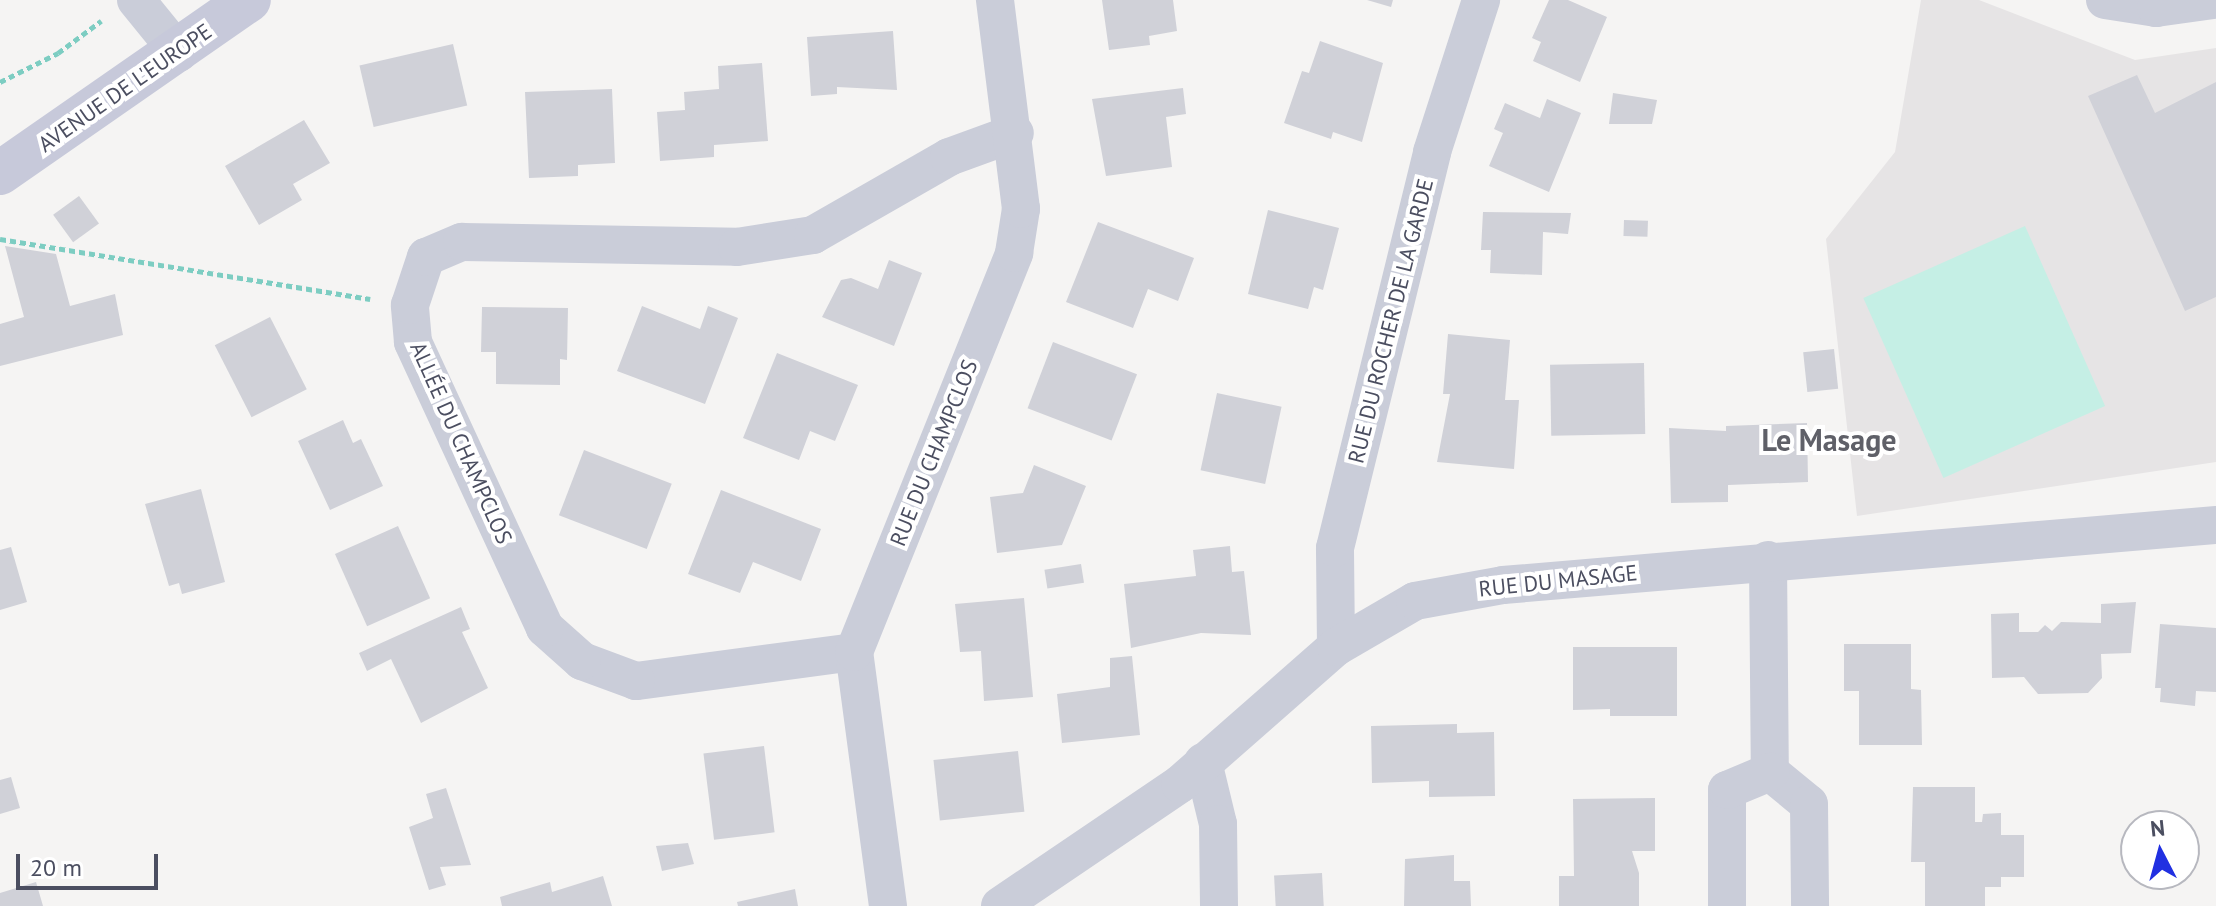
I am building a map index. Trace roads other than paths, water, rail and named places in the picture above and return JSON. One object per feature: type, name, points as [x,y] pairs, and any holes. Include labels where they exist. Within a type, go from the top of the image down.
[{"type":"main road","name":"AVENUE DE L'EUROPE","points":[[0,173],[179,53],[249,0]]},
{"type":"street","name":"RUE DU CHAMPCLOS","points":[[888,906],[854,652],[1014,253],[1021,209],[1015,133],[995,0]]},
{"type":"street","name":"RUE DU ROCHER DE LA GARDE","points":[[1336,647],[1335,548],[1432,152],[1481,0]]},
{"type":"street","points":[[2105,0],[2156,8],[2214,0]]},
{"type":"street","points":[[122,9],[179,53]]},
{"type":"street","name":"ALLÉE DU CHAMPCLOS","points":[[854,652],[636,681],[582,661],[545,628],[413,342],[410,305],[426,257],[462,242],[737,247],[813,235],[949,157],[1015,133]]},
{"type":"street","name":"RUE DU MASAGE","points":[[1000,906],[1180,784],[1336,647],[1415,601],[1503,585],[1768,560],[2216,525]]},
{"type":"street","points":[[1768,560],[1770,772]]},
{"type":"street","points":[[1203,762],[1218,824],[1219,906]]},
{"type":"street","points":[[1727,906],[1727,790],[1770,772]]},
{"type":"street","points":[[1770,772],[1809,804],[1810,906]]},
{"type":"district","name":"Le Masage","points":[[1829,440]]}]
